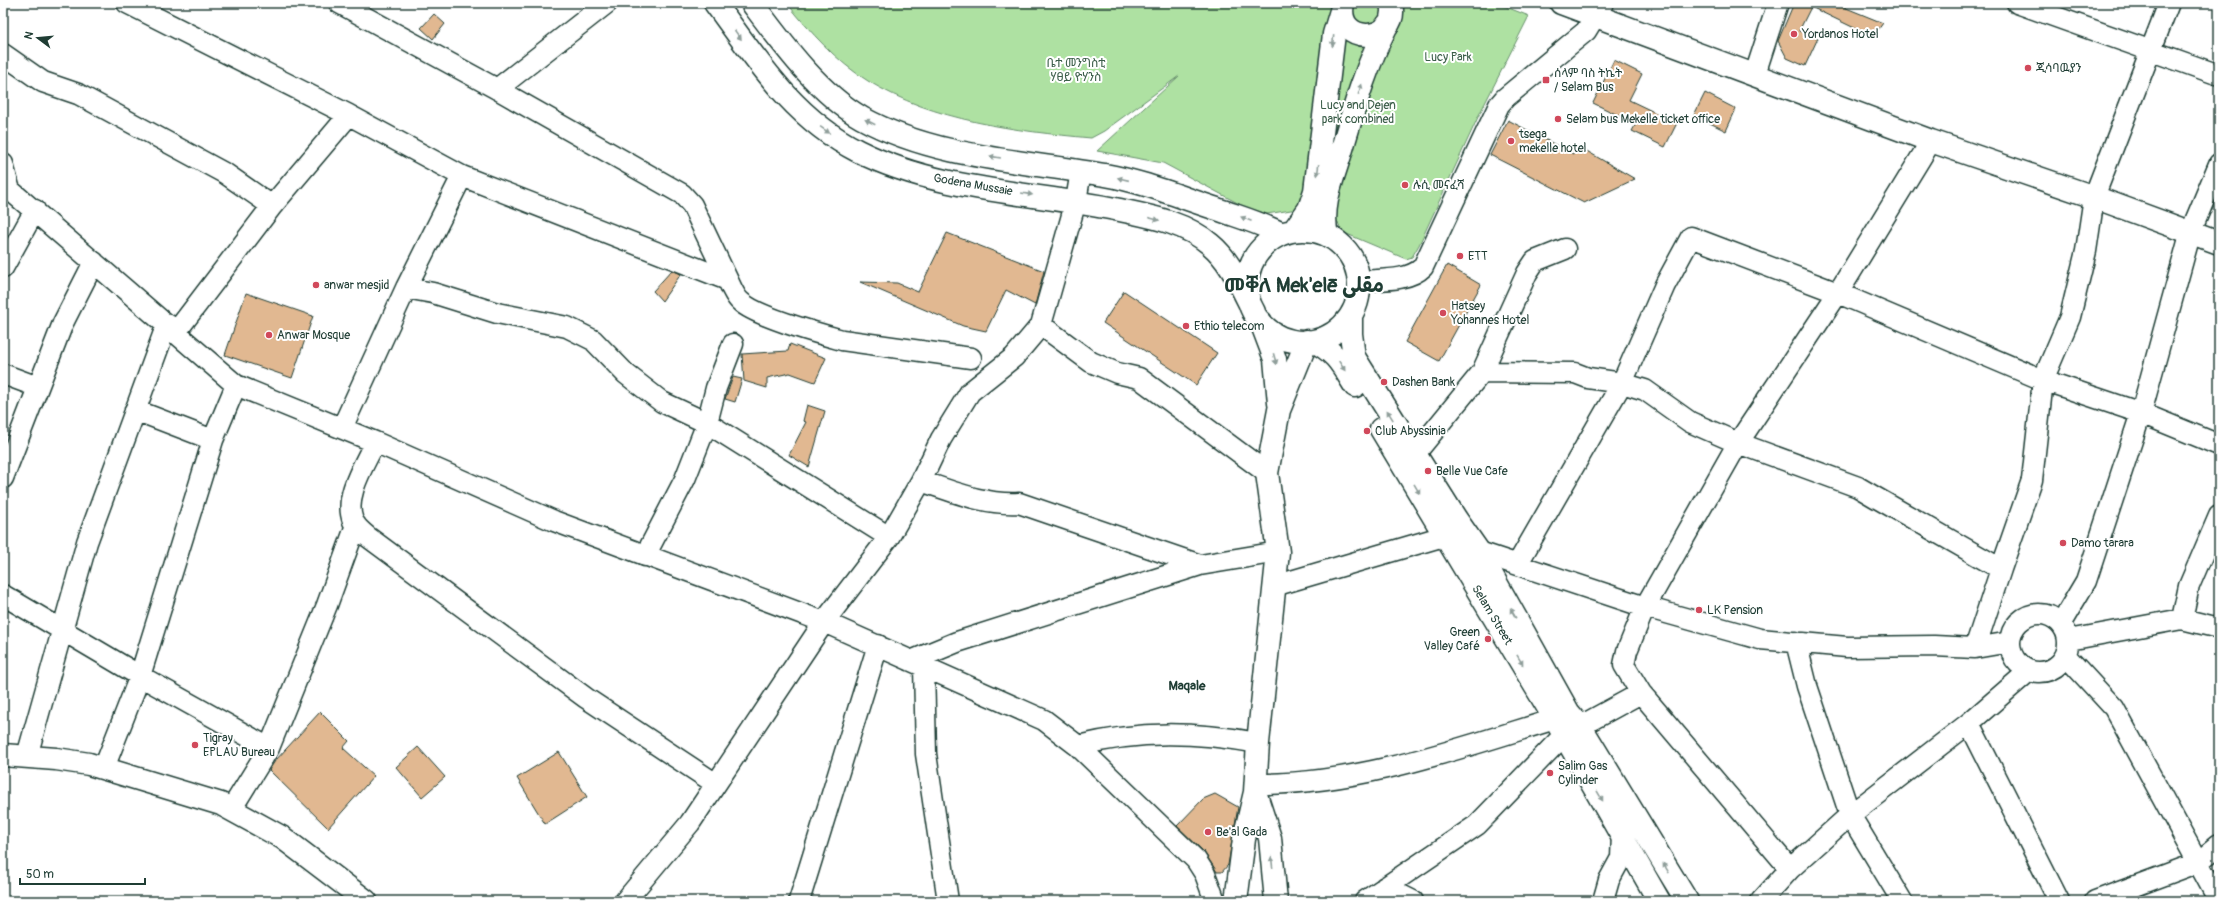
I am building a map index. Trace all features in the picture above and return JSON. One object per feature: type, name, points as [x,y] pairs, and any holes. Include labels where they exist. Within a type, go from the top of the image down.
[{"type":"street","points":[[128,3],[349,115],[462,176],[725,279]]},
{"type":"street","points":[[340,3],[497,89],[682,194],[692,205],[725,279],[740,302],[753,311],[822,335],[842,340],[971,358]]},
{"type":"street","points":[[497,89],[607,3]]},
{"type":"street","name":"Godena Mussaie","points":[[715,3],[772,81],[787,97],[820,126],[858,151],[900,169],[937,180],[1076,201],[1180,225],[1196,233],[1221,254],[1258,317]]},
{"type":"street","points":[[752,3],[791,53],[832,94],[861,117],[897,135],[930,146],[1119,178],[1156,188],[1288,232],[1317,231],[1338,241],[1353,259],[1359,281],[1359,293],[1351,315],[1351,334],[1354,357],[1409,459],[1450,527],[1274,586]]},
{"type":"street","points":[[1343,3],[1342,13],[1345,22],[1358,34],[1376,34],[1392,12]]},
{"type":"street","points":[[1236,901],[1244,838],[1255,788],[1258,742],[1278,552],[1267,473],[1279,410],[1279,378],[1275,359],[1248,290],[1251,267],[1263,247],[1288,232],[1309,209],[1315,191],[1334,34],[1343,3]]},
{"type":"street","points":[[1561,3],[1599,10],[1755,74],[1931,141],[2191,231],[2219,243]]},
{"type":"street","points":[[1755,74],[1778,3]]},
{"type":"street","points":[[2017,3],[2219,75]]},
{"type":"street","points":[[1975,648],[2032,480],[2043,380],[2070,317],[2086,251],[2094,197],[2169,3]]},
{"type":"street","points":[[1359,281],[1409,276],[1417,273],[1423,267],[1499,105],[1505,98],[1586,31],[1599,10]]},
{"type":"street","points":[[1328,235],[1325,215],[1331,185],[1364,76],[1392,12]]},
{"type":"street","points":[[3,54],[43,82],[78,94],[226,174],[272,206]]},
{"type":"street","points":[[27,756],[87,542],[135,410],[171,328],[349,115]]},
{"type":"street","points":[[1790,869],[1640,693],[1624,665],[1627,651],[1645,607],[1738,443],[1838,294],[1931,141]]},
{"type":"street","points":[[3,164],[6,185],[236,385],[376,442],[554,521],[824,622],[1044,720],[1078,746],[1196,860],[1205,874],[1215,901]]},
{"type":"street","points":[[2219,164],[2191,231],[2141,414],[2065,640],[2059,665],[2050,671],[2029,671],[2015,659],[2010,642],[2011,634],[2019,621],[2033,614],[2048,615],[2065,640],[2114,708],[2219,901]]},
{"type":"street","points":[[625,901],[690,823],[824,622],[889,536],[921,481],[941,439],[970,392],[1014,357],[1041,324],[1076,201],[1081,171]]},
{"type":"street","points":[[342,428],[406,288],[462,176]]},
{"type":"street","points":[[3,268],[35,210]]},
{"type":"street","points":[[1518,563],[1622,383],[1665,285],[1692,237],[1838,294],[2043,380],[2141,414],[2219,444]]},
{"type":"street","points":[[1409,459],[1482,372],[1527,273],[1535,261],[1565,249]]},
{"type":"street","points":[[3,478],[63,323],[94,262]]},
{"type":"street","points":[[406,288],[433,293],[497,313],[567,327],[593,340],[626,374],[662,402],[707,423],[889,536]]},
{"type":"street","points":[[1279,410],[1310,341],[1335,332],[1351,315]]},
{"type":"street","points":[[1258,317],[1279,336],[1290,340],[1310,341],[1327,347],[1337,358],[1409,459]]},
{"type":"street","points":[[1041,324],[1091,362],[1117,373],[1139,378],[1267,473]]},
{"type":"street","points":[[645,556],[685,479],[707,423],[716,388],[733,344]]},
{"type":"street","points":[[1482,372],[1575,374],[1588,378],[1622,383],[1645,390],[1690,422],[1738,443],[1858,487],[2001,569]]},
{"type":"street","points":[[3,374],[38,387]]},
{"type":"street","points":[[104,768],[140,676],[213,440],[236,385]]},
{"type":"street","points":[[135,410],[213,440]]},
{"type":"street","points":[[376,442],[353,490],[350,510],[356,525],[368,538],[586,698],[716,784]]},
{"type":"street","points":[[921,481],[972,498],[1001,504],[1019,503],[1200,565]]},
{"type":"street","points":[[2182,619],[2188,586],[2219,516]]},
{"type":"street","points":[[232,808],[269,748],[327,605],[356,525]]},
{"type":"street","name":"Selam Street","points":[[1450,527],[1479,552],[1622,834],[1659,901]]},
{"type":"street","name":"Selam Street","points":[[1450,527],[1567,723],[1686,901]]},
{"type":"street","points":[[918,664],[957,642],[1200,565],[1278,552]]},
{"type":"street","points":[[1479,552],[1518,563],[1645,607],[1760,639],[1847,647],[1934,646],[1975,648],[2010,642]]},
{"type":"street","points":[[3,595],[140,676],[269,748]]},
{"type":"street","points":[[2065,640],[2182,619],[2219,628]]},
{"type":"street","points":[[1796,642],[1807,686],[1850,816],[1902,901]]},
{"type":"street","points":[[799,901],[878,645]]},
{"type":"street","points":[[918,664],[926,754],[948,901]]},
{"type":"street","points":[[1761,901],[1790,869],[1850,816],[1969,724],[2029,671]]},
{"type":"street","points":[[1255,788],[1345,777],[1438,755],[1567,723],[1640,693]]},
{"type":"street","points":[[1365,901],[1477,825],[1567,723]]},
{"type":"street","points":[[1969,724],[2059,901]]},
{"type":"street","points":[[1078,746],[1102,740],[1182,733],[1218,735],[1258,742]]},
{"type":"street","points":[[3,755],[67,760],[104,768],[232,808],[283,838],[366,901]]},
{"type":"street","points":[[1255,788],[1270,838],[1276,901]]},
{"type":"street","points":[[1603,901],[1609,880],[1621,858],[1622,834]]},
{"type":"street","points":[[2095,901],[2197,863],[2219,846]]},
{"type":"street","points":[[1385,887],[1413,901]]},
{"type":"green space","name":"Lucy and Dejen park combined","points":[[787,3],[1496,3],[1529,16],[1479,115],[1419,245],[1412,257],[1406,259],[1347,234],[1340,228],[1338,222],[1325,215],[1297,209],[1267,214],[1245,207],[1163,163],[1097,151],[1179,76],[1104,131],[1091,138],[1033,132],[976,122],[920,106],[893,95],[868,81],[824,46]]},
{"type":"building","name":"Yordanos Hotel","points":[[1794,3],[1834,3],[1883,23],[1873,37],[1811,7],[1799,31],[1818,38],[1805,66],[1787,58],[1778,41]]},
{"type":"building","points":[[434,14],[445,24],[433,39],[421,28]]},
{"type":"building","points":[[1614,60],[1642,74],[1629,100],[1677,123],[1665,147],[1632,131],[1636,124],[1593,103]]},
{"type":"building","points":[[1705,93],[1736,109],[1726,131],[1694,115]]},
{"type":"building","points":[[1508,120],[1573,154],[1578,146],[1635,179],[1584,203],[1490,155]]},
{"type":"building","points":[[947,233],[1044,271],[1035,305],[1006,290],[986,331],[963,326],[860,282],[897,283],[918,292]]},
{"type":"building","name":"Hatsey Yohannes Hotel","points":[[1447,265],[1481,285],[1439,361],[1405,342]]},
{"type":"building","points":[[672,270],[681,274],[662,301],[653,291]]},
{"type":"building","points":[[1124,291],[1217,353],[1196,385],[1103,323]]},
{"type":"building","name":"Anwar Mosque","points":[[246,293],[313,316],[292,378],[225,355]]},
{"type":"building","points":[[790,344],[826,358],[815,382],[790,373],[767,378],[767,388],[744,381],[742,354],[788,351]]},
{"type":"building","points":[[733,377],[742,379],[735,402],[725,399]]},
{"type":"building","points":[[807,405],[825,411],[809,467],[789,455],[806,422],[803,421]]},
{"type":"building","points":[[320,712],[349,741],[343,748],[374,776],[328,828],[269,770],[275,761]]},
{"type":"building","points":[[418,747],[445,777],[422,797],[396,767]]},
{"type":"building","points":[[559,752],[587,797],[545,824],[517,778]]},
{"type":"building","name":"Be'al Gada","points":[[1215,794],[1238,807],[1228,865],[1222,872],[1217,872],[1204,852],[1177,826],[1203,799]]},
{"type":"place","name":"Yordanos Hotel","points":[[1794,34]]},
{"type":"place","name":"ጂሳባዉያን","points":[[2028,68]]},
{"type":"place","name":"ሰላም ባስ ትኬት / Selam Bus","points":[[1546,80]]},
{"type":"place","name":"Selam bus Mekelle ticket office","points":[[1558,119]]},
{"type":"place","name":"tsega mekelle hotel","points":[[1511,141]]},
{"type":"place","name":"ሉሲ መናፈሻ","points":[[1405,185]]},
{"type":"place","name":"ETT","points":[[1460,256]]},
{"type":"place","name":"anwar mesjid","points":[[316,285]]},
{"type":"place","name":"Hatsey Yohannes Hotel","points":[[1443,313]]},
{"type":"place","name":"Ethio telecom","points":[[1186,326]]},
{"type":"place","name":"Anwar Mosque","points":[[269,335]]},
{"type":"place","name":"Dashen Bank","points":[[1384,382]]},
{"type":"place","name":"Club Abyssinia","points":[[1367,431]]},
{"type":"place","name":"Belle Vue Cafe","points":[[1428,471]]},
{"type":"place","name":"Damo tarara","points":[[2063,543]]},
{"type":"place","name":"LK Pension","points":[[1699,610]]},
{"type":"place","name":"Green Valley Café","points":[[1488,639]]},
{"type":"place","name":"Tigray EPLAU Bureau","points":[[195,745]]},
{"type":"place","name":"Salim Gas Cylinder","points":[[1550,773]]},
{"type":"place","name":"Be'al Gada","points":[[1208,832]]},
{"type":"district","name":"መቐለ Mek'elē مقلى","points":[[1304,285]]},
{"type":"district","name":"Maqale","points":[[1187,686]]},
{"type":"park label","name":"Lucy Park","points":[[1448,57]]},
{"type":"park label","name":"ቤተ መንግስቲ ሃፀይ ዮሃንስ","points":[[1076,70]]}]
